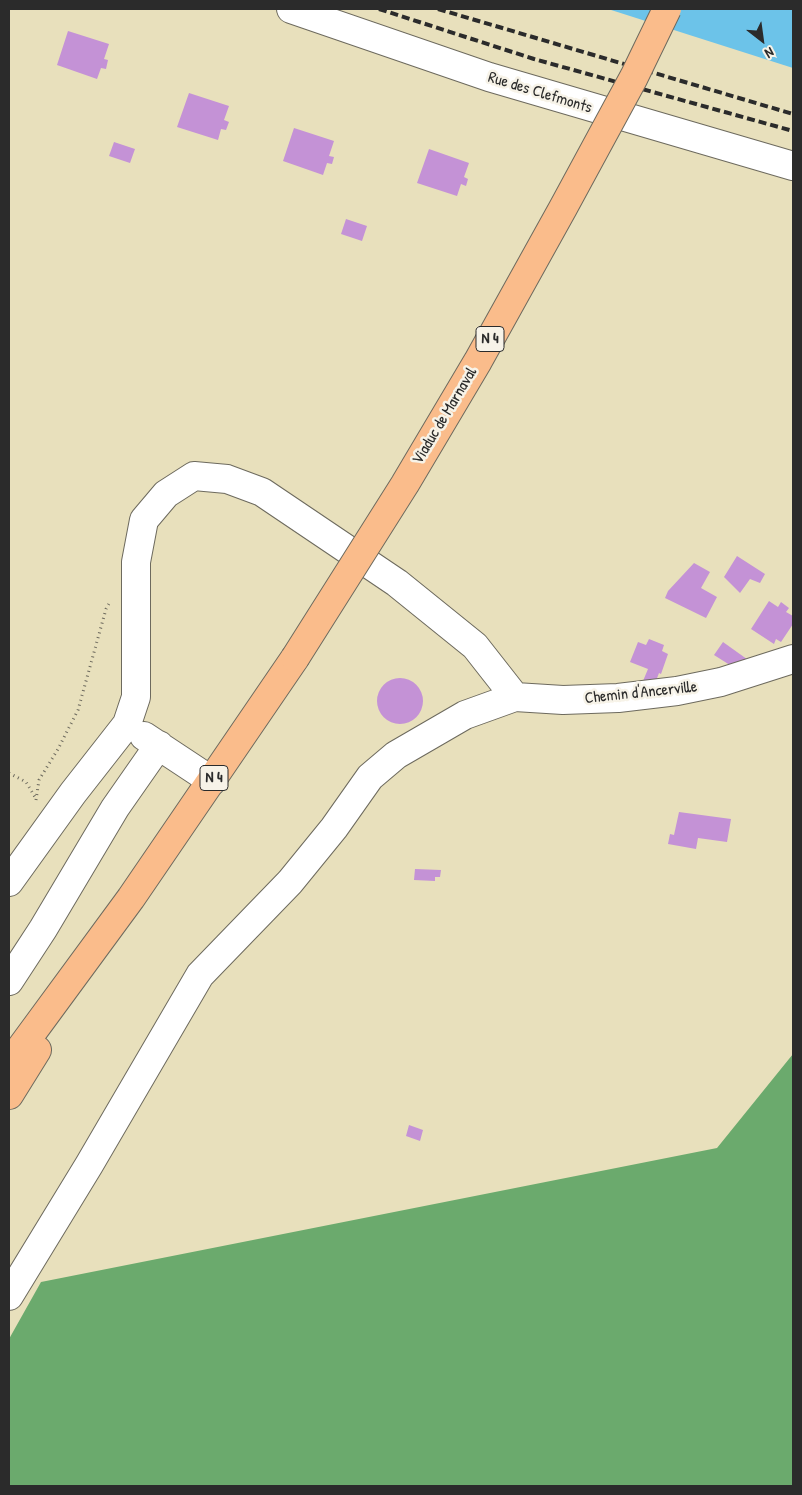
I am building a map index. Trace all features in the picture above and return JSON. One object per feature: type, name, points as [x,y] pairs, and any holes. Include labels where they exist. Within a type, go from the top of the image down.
[{"type":"highway","name":"Viaduc de Marnaval","points":[[212,781],[295,658],[405,484],[478,361],[568,200],[668,9]]},
{"type":"highway","name":"N 4","points":[[9,1064],[131,898],[212,781]]},
{"type":"highway","name":"N 4","points":[[9,1095],[131,898]]},
{"type":"street","name":"Rue des Clefmonts","points":[[291,9],[489,77],[793,166]]},
{"type":"street","points":[[9,882],[44,832],[126,724],[136,697],[136,562],[144,520],[166,494],[194,476],[227,479],[262,492],[397,583],[474,646],[515,697],[465,715],[396,754],[370,777],[334,828],[290,882],[200,975],[90,1165],[9,1296]]},
{"type":"street","name":"Chemin d'Ancerville","points":[[515,697],[563,700],[618,698],[677,692],[721,682],[793,659]]},
{"type":"street","points":[[126,724],[212,781]]},
{"type":"street","points":[[9,980],[43,929],[116,808],[159,745]]},
{"type":"path","points":[[35,798],[39,780],[58,749],[78,710],[106,609],[114,594]]},
{"type":"path","points":[[9,773],[26,782],[35,798],[44,832]]},
{"type":"green space","points":[[793,1054],[793,1486],[9,1486],[9,1339],[41,1282],[717,1148]]},
{"type":"water","points":[[608,9],[793,9],[793,68],[724,46]]},
{"type":"building","points":[[68,31],[109,44],[104,59],[108,60],[106,69],[101,68],[97,79],[57,65]]},
{"type":"building","points":[[189,93],[229,106],[224,120],[229,122],[226,130],[221,129],[218,140],[177,127]]},
{"type":"building","points":[[294,128],[334,141],[329,156],[334,157],[332,164],[327,163],[323,175],[283,161]]},
{"type":"building","points":[[114,142],[135,149],[130,163],[109,156]]},
{"type":"building","points":[[429,149],[469,163],[464,177],[468,179],[466,186],[461,184],[457,196],[417,183]]},
{"type":"building","points":[[346,219],[367,226],[362,241],[341,234]]},
{"type":"building","points":[[737,556],[765,574],[760,583],[750,579],[740,593],[724,577]]},
{"type":"building","points":[[694,563],[710,572],[701,588],[717,597],[706,618],[665,598],[668,591]]},
{"type":"building","points":[[769,601],[778,607],[781,602],[789,608],[786,612],[793,616],[793,624],[781,642],[776,639],[774,644],[751,629]]},
{"type":"building","points":[[649,639],[664,645],[662,651],[668,654],[661,674],[659,673],[654,686],[643,681],[648,669],[630,662],[638,642],[646,645]]},
{"type":"building","points":[[723,642],[751,662],[733,667],[714,655]]},
{"type":"building","points":[[405,678],[417,684],[422,692],[422,710],[417,718],[409,723],[395,724],[383,718],[378,710],[377,696],[383,684],[391,679]]},
{"type":"building","points":[[679,812],[731,819],[727,842],[698,838],[696,849],[668,844],[670,834],[674,835]]},
{"type":"building","points":[[415,869],[441,870],[440,877],[435,877],[435,881],[414,880]]},
{"type":"building","points":[[409,1125],[423,1130],[420,1141],[406,1136]]},
{"type":"railway","points":[[379,9],[534,59],[793,131]]},
{"type":"railway","points":[[438,9],[793,114]]}]
